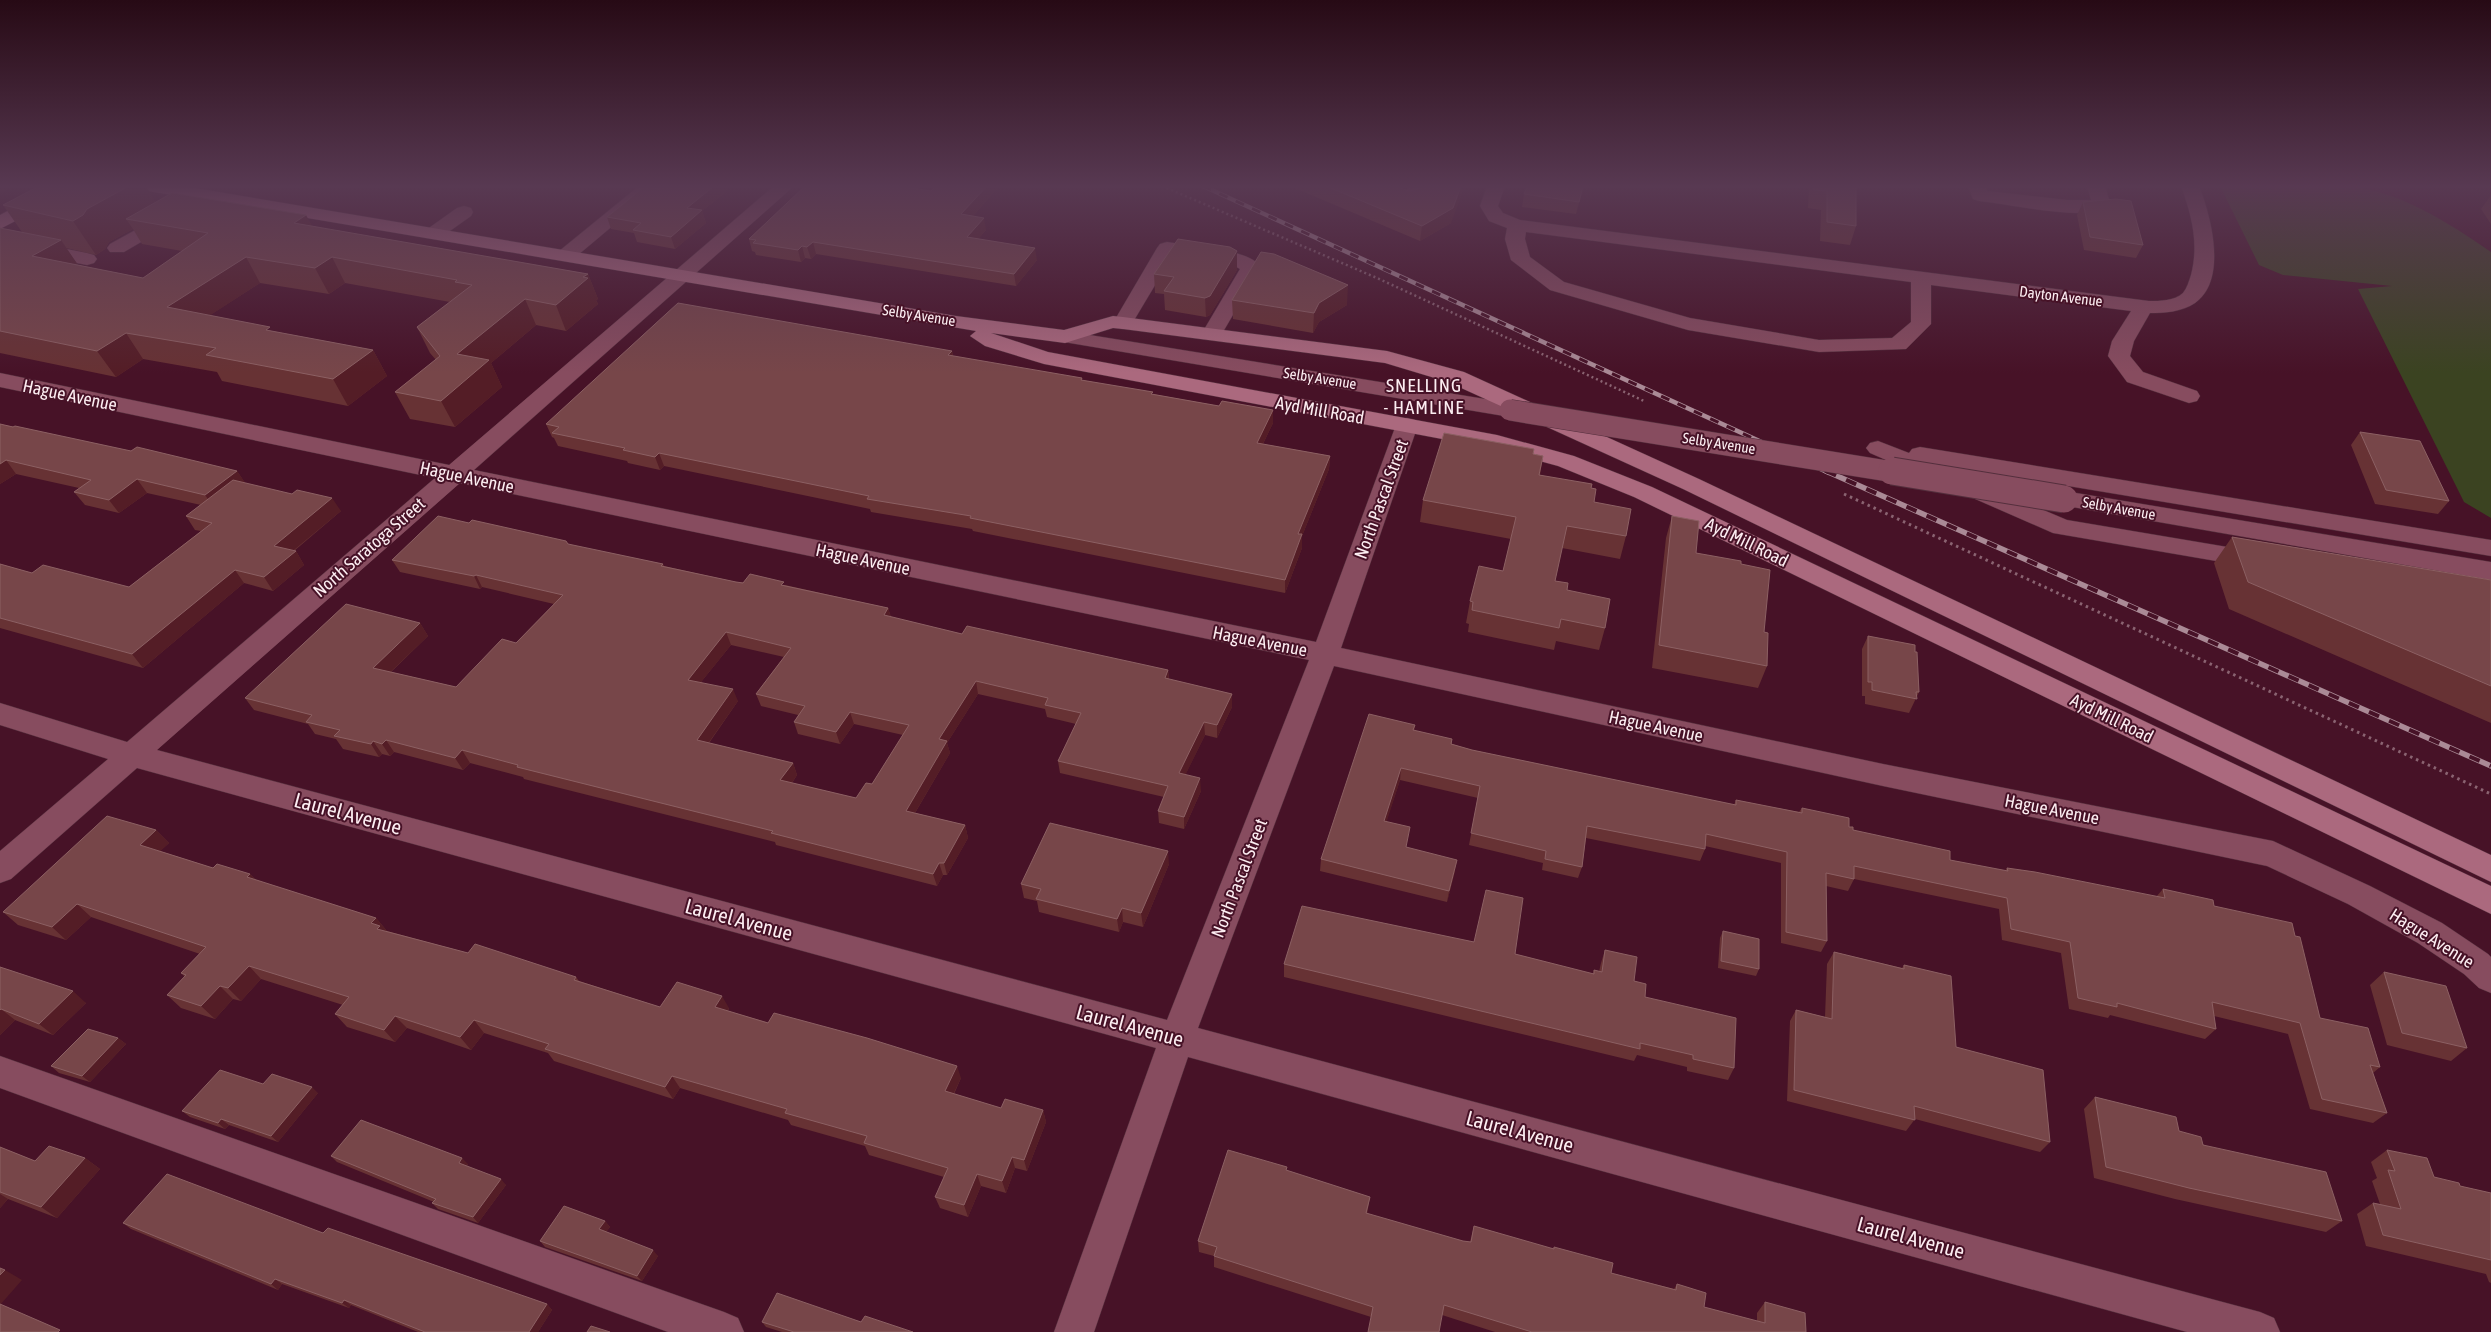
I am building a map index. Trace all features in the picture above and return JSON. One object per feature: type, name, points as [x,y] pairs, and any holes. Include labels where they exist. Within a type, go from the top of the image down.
[{"type":"main road","name":"Selby Avenue","points":[[518,248],[956,322],[1064,337]]},
{"type":"main road","name":"Ayd Mill Road","points":[[956,322],[992,342],[1044,358],[1497,442],[1566,461],[1643,492],[2491,901]]},
{"type":"main road","name":"Ayd Mill Road","points":[[1064,337],[1100,326],[1123,323],[1213,333],[1387,357],[1456,377],[1691,484],[2491,869]]},
{"type":"street","points":[[32,248],[87,259]]},
{"type":"street","points":[[565,256],[575,248]]},
{"type":"street","name":"North Saratoga Street","points":[[0,870],[452,474],[715,248]]},
{"type":"street","points":[[1123,323],[1167,248]]},
{"type":"street","points":[[1168,248],[1236,259],[1251,267],[1213,333]]},
{"type":"street","points":[[1518,248],[1521,260],[1557,286],[1688,324],[1819,346],[1898,344],[1921,324],[1921,278]]},
{"type":"street","name":"Dayton Avenue","points":[[1694,248],[2143,307],[2168,306],[2190,297],[2200,280],[2205,248]]},
{"type":"street","points":[[2143,307],[2123,342],[2119,356],[2135,377],[2189,396]]},
{"type":"street","name":"Selby Avenue","points":[[1064,337],[2064,499],[2491,572]]},
{"type":"street","name":"Hague Avenue","points":[[0,380],[1325,654],[1884,775],[2273,854],[2359,895],[2430,933],[2476,964],[2491,978]]},
{"type":"street","name":"North Pascal Street","points":[[1074,1332],[1177,1038],[1325,654],[1407,426]]},
{"type":"street","points":[[2276,563],[2062,526],[1878,448],[2491,548]]},
{"type":"street","name":"Laurel Avenue","points":[[0,714],[132,755],[2260,1332]]},
{"type":"street","points":[[0,1072],[724,1332]]},
{"type":"green space","points":[[2251,248],[2485,248],[2491,252],[2491,518],[2464,502],[2358,289],[2392,286],[2283,275],[2259,265]]},
{"type":"building","points":[[0,248],[46,248],[32,256],[143,278],[186,248],[439,248],[588,274],[583,277],[588,278],[556,305],[525,299],[457,354],[489,360],[441,401],[395,392],[440,356],[417,327],[472,285],[455,282],[457,280],[332,257],[315,268],[246,257],[167,307],[270,327],[266,330],[373,350],[333,379],[206,355],[216,348],[126,333],[97,351],[0,331]]},
{"type":"building","points":[[852,248],[1035,248],[1014,274]]},
{"type":"building","points":[[1172,248],[1232,248],[1237,251],[1210,296],[1205,298],[1164,291],[1174,277],[1154,274]]},
{"type":"building","points":[[1261,252],[1274,254],[1348,285],[1319,303],[1314,313],[1232,300]]},
{"type":"building","points":[[678,303],[952,351],[948,355],[1153,392],[1151,394],[1219,406],[1222,401],[1273,410],[1257,443],[1330,456],[1298,534],[1302,534],[1285,580],[970,518],[971,516],[867,499],[869,496],[659,453],[655,457],[623,450],[625,448],[552,433],[559,427],[546,424]]},
{"type":"building","points":[[0,424],[131,451],[137,447],[237,471],[205,495],[137,479],[109,500],[74,492],[91,480],[6,460],[0,464]]},
{"type":"building","points":[[2360,432],[2420,441],[2449,501],[2386,490]]},
{"type":"building","points":[[1444,433],[1534,449],[1533,454],[1543,456],[1539,475],[1592,484],[1591,488],[1596,489],[1594,502],[1631,509],[1626,536],[1567,526],[1555,581],[1568,583],[1567,590],[1610,599],[1605,628],[1561,619],[1559,628],[1472,610],[1473,602],[1470,601],[1479,566],[1503,571],[1516,517],[1423,500]]},
{"type":"building","points":[[233,480],[292,494],[297,490],[332,498],[274,546],[296,551],[264,577],[235,570],[132,654],[0,618],[0,564],[32,573],[43,565],[129,587],[212,523],[186,516]]},
{"type":"building","points":[[438,516],[469,523],[472,520],[566,541],[568,544],[663,564],[661,566],[736,582],[743,583],[750,574],[784,582],[781,585],[888,608],[884,615],[962,634],[967,626],[1168,670],[1165,678],[1232,694],[1217,725],[1204,722],[1179,773],[1200,778],[1184,817],[1158,811],[1168,786],[1058,761],[1081,713],[1045,705],[1048,698],[976,681],[939,739],[947,741],[906,811],[965,825],[944,863],[939,863],[933,874],[771,833],[773,831],[517,767],[518,765],[462,750],[455,758],[386,740],[382,744],[373,741],[371,744],[334,736],[340,730],[306,722],[312,715],[245,698],[346,604],[420,623],[373,668],[456,687],[502,639],[516,643],[563,595],[476,575],[392,560]],"holes":[[[726,632],[791,648],[756,694],[805,706],[794,722],[836,732],[850,712],[909,725],[872,784],[866,783],[856,798],[780,780],[793,763],[697,740],[733,689],[688,680]]]},
{"type":"building","points":[[1672,516],[1699,521],[1696,553],[1741,561],[1741,564],[1770,570],[1764,632],[1768,633],[1767,666],[1659,645]]},
{"type":"building","points":[[2232,537],[2491,580],[2491,686],[2248,582]]},
{"type":"building","points":[[1868,636],[1915,645],[1919,692],[1916,692],[1917,699],[1872,690],[1872,682],[1868,682]]},
{"type":"building","points":[[1369,714],[1415,725],[1413,730],[1452,739],[1451,744],[1472,750],[1736,805],[1736,800],[1802,813],[1802,808],[1849,818],[1849,827],[1853,827],[1853,830],[1950,851],[1950,860],[2008,871],[2007,868],[2035,872],[2165,898],[2163,889],[2213,900],[2214,906],[2292,923],[2295,936],[2300,937],[2320,1018],[2368,1028],[2380,1067],[2370,1065],[2387,1113],[2322,1099],[2300,1023],[2212,1002],[2216,1029],[2117,1003],[2117,1007],[2078,998],[2070,942],[2011,929],[2007,898],[1854,866],[1854,879],[1826,873],[1827,941],[1786,932],[1787,852],[1706,834],[1705,849],[1587,826],[1582,867],[1545,859],[1546,851],[1471,833],[1480,786],[1401,768],[1384,821],[1410,827],[1406,847],[1457,860],[1449,891],[1321,859]]},
{"type":"building","points":[[107,816],[156,830],[140,845],[213,868],[217,864],[250,874],[247,877],[376,918],[371,923],[380,926],[377,929],[468,953],[475,944],[576,977],[574,980],[660,1007],[677,982],[722,996],[715,1007],[768,1023],[774,1013],[867,1038],[957,1066],[945,1091],[1001,1108],[1005,1099],[1043,1110],[1024,1160],[1012,1157],[1002,1181],[977,1174],[964,1205],[935,1197],[948,1168],[864,1143],[867,1136],[785,1113],[787,1109],[672,1076],[665,1087],[545,1049],[549,1044],[474,1020],[460,1037],[395,1016],[384,1030],[335,1014],[349,997],[249,966],[228,988],[220,986],[201,1006],[167,995],[186,975],[181,973],[206,947],[77,904],[52,927],[3,912]]},
{"type":"building","points":[[1050,823],[1168,851],[1141,913],[1122,908],[1117,919],[1036,899],[1041,889],[1021,884]]},
{"type":"building","points":[[1486,890],[1523,898],[1515,954],[1594,974],[1594,970],[1602,972],[1605,950],[1637,957],[1634,981],[1646,984],[1645,997],[1736,1018],[1734,1068],[1693,1059],[1693,1055],[1640,1043],[1640,1049],[1284,964],[1302,906],[1474,942]]},
{"type":"building","points":[[1723,931],[1759,939],[1759,969],[1721,961]]},
{"type":"building","points":[[1834,952],[1904,969],[1904,965],[1951,976],[1956,1047],[2043,1070],[2050,1142],[1914,1106],[1915,1120],[1794,1090],[1796,1010],[1832,1019]]},
{"type":"building","points":[[0,967],[73,991],[39,1024],[0,1010]]},
{"type":"building","points":[[2384,972],[2446,986],[2467,1048],[2402,1033]]},
{"type":"building","points":[[88,1029],[118,1038],[82,1076],[51,1066]]},
{"type":"building","points":[[220,1070],[263,1084],[272,1074],[312,1087],[271,1136],[221,1119],[218,1123],[182,1111]]},
{"type":"building","points":[[2095,1097],[2176,1117],[2179,1131],[2201,1137],[2203,1145],[2326,1172],[2342,1221],[2189,1188],[2106,1167]]},
{"type":"building","points":[[361,1120],[462,1158],[459,1163],[501,1179],[473,1217],[432,1203],[436,1199],[331,1156]]},
{"type":"building","points":[[49,1146],[85,1158],[41,1207],[0,1192],[0,1147],[35,1161]]},
{"type":"building","points":[[1228,1150],[1287,1167],[1286,1170],[1370,1197],[1366,1213],[1471,1242],[1474,1226],[1554,1249],[1554,1247],[1613,1263],[1611,1273],[1676,1290],[1677,1284],[1706,1293],[1704,1307],[1765,1323],[1765,1302],[1805,1313],[1806,1332],[1532,1332],[1444,1305],[1439,1332],[1368,1332],[1373,1307],[1214,1256],[1217,1247],[1198,1241]]},
{"type":"building","points":[[2387,1150],[2427,1158],[2434,1177],[2459,1183],[2460,1186],[2491,1193],[2491,1260],[2383,1235],[2373,1203],[2401,1209],[2388,1170],[2395,1171]]},
{"type":"building","points":[[167,1174],[323,1233],[328,1228],[547,1304],[529,1332],[425,1332],[344,1300],[342,1303],[275,1279],[271,1284],[123,1223]]},
{"type":"building","points":[[564,1206],[605,1221],[599,1229],[653,1250],[637,1276],[540,1241]]},
{"type":"building","points":[[0,1268],[5,1270],[0,1275]]},
{"type":"building","points":[[777,1293],[861,1322],[865,1316],[913,1332],[794,1332],[762,1322]]},
{"type":"building","points":[[0,1304],[60,1330],[58,1332],[0,1332]]},
{"type":"building","points":[[591,1326],[610,1332],[587,1332]]},
{"type":"railway","points":[[1339,248],[1829,473]]},
{"type":"railway","points":[[1826,471],[2491,766]]},
{"type":"district","name":"SNELLING - HAMLINE","points":[[1424,396]]}]
